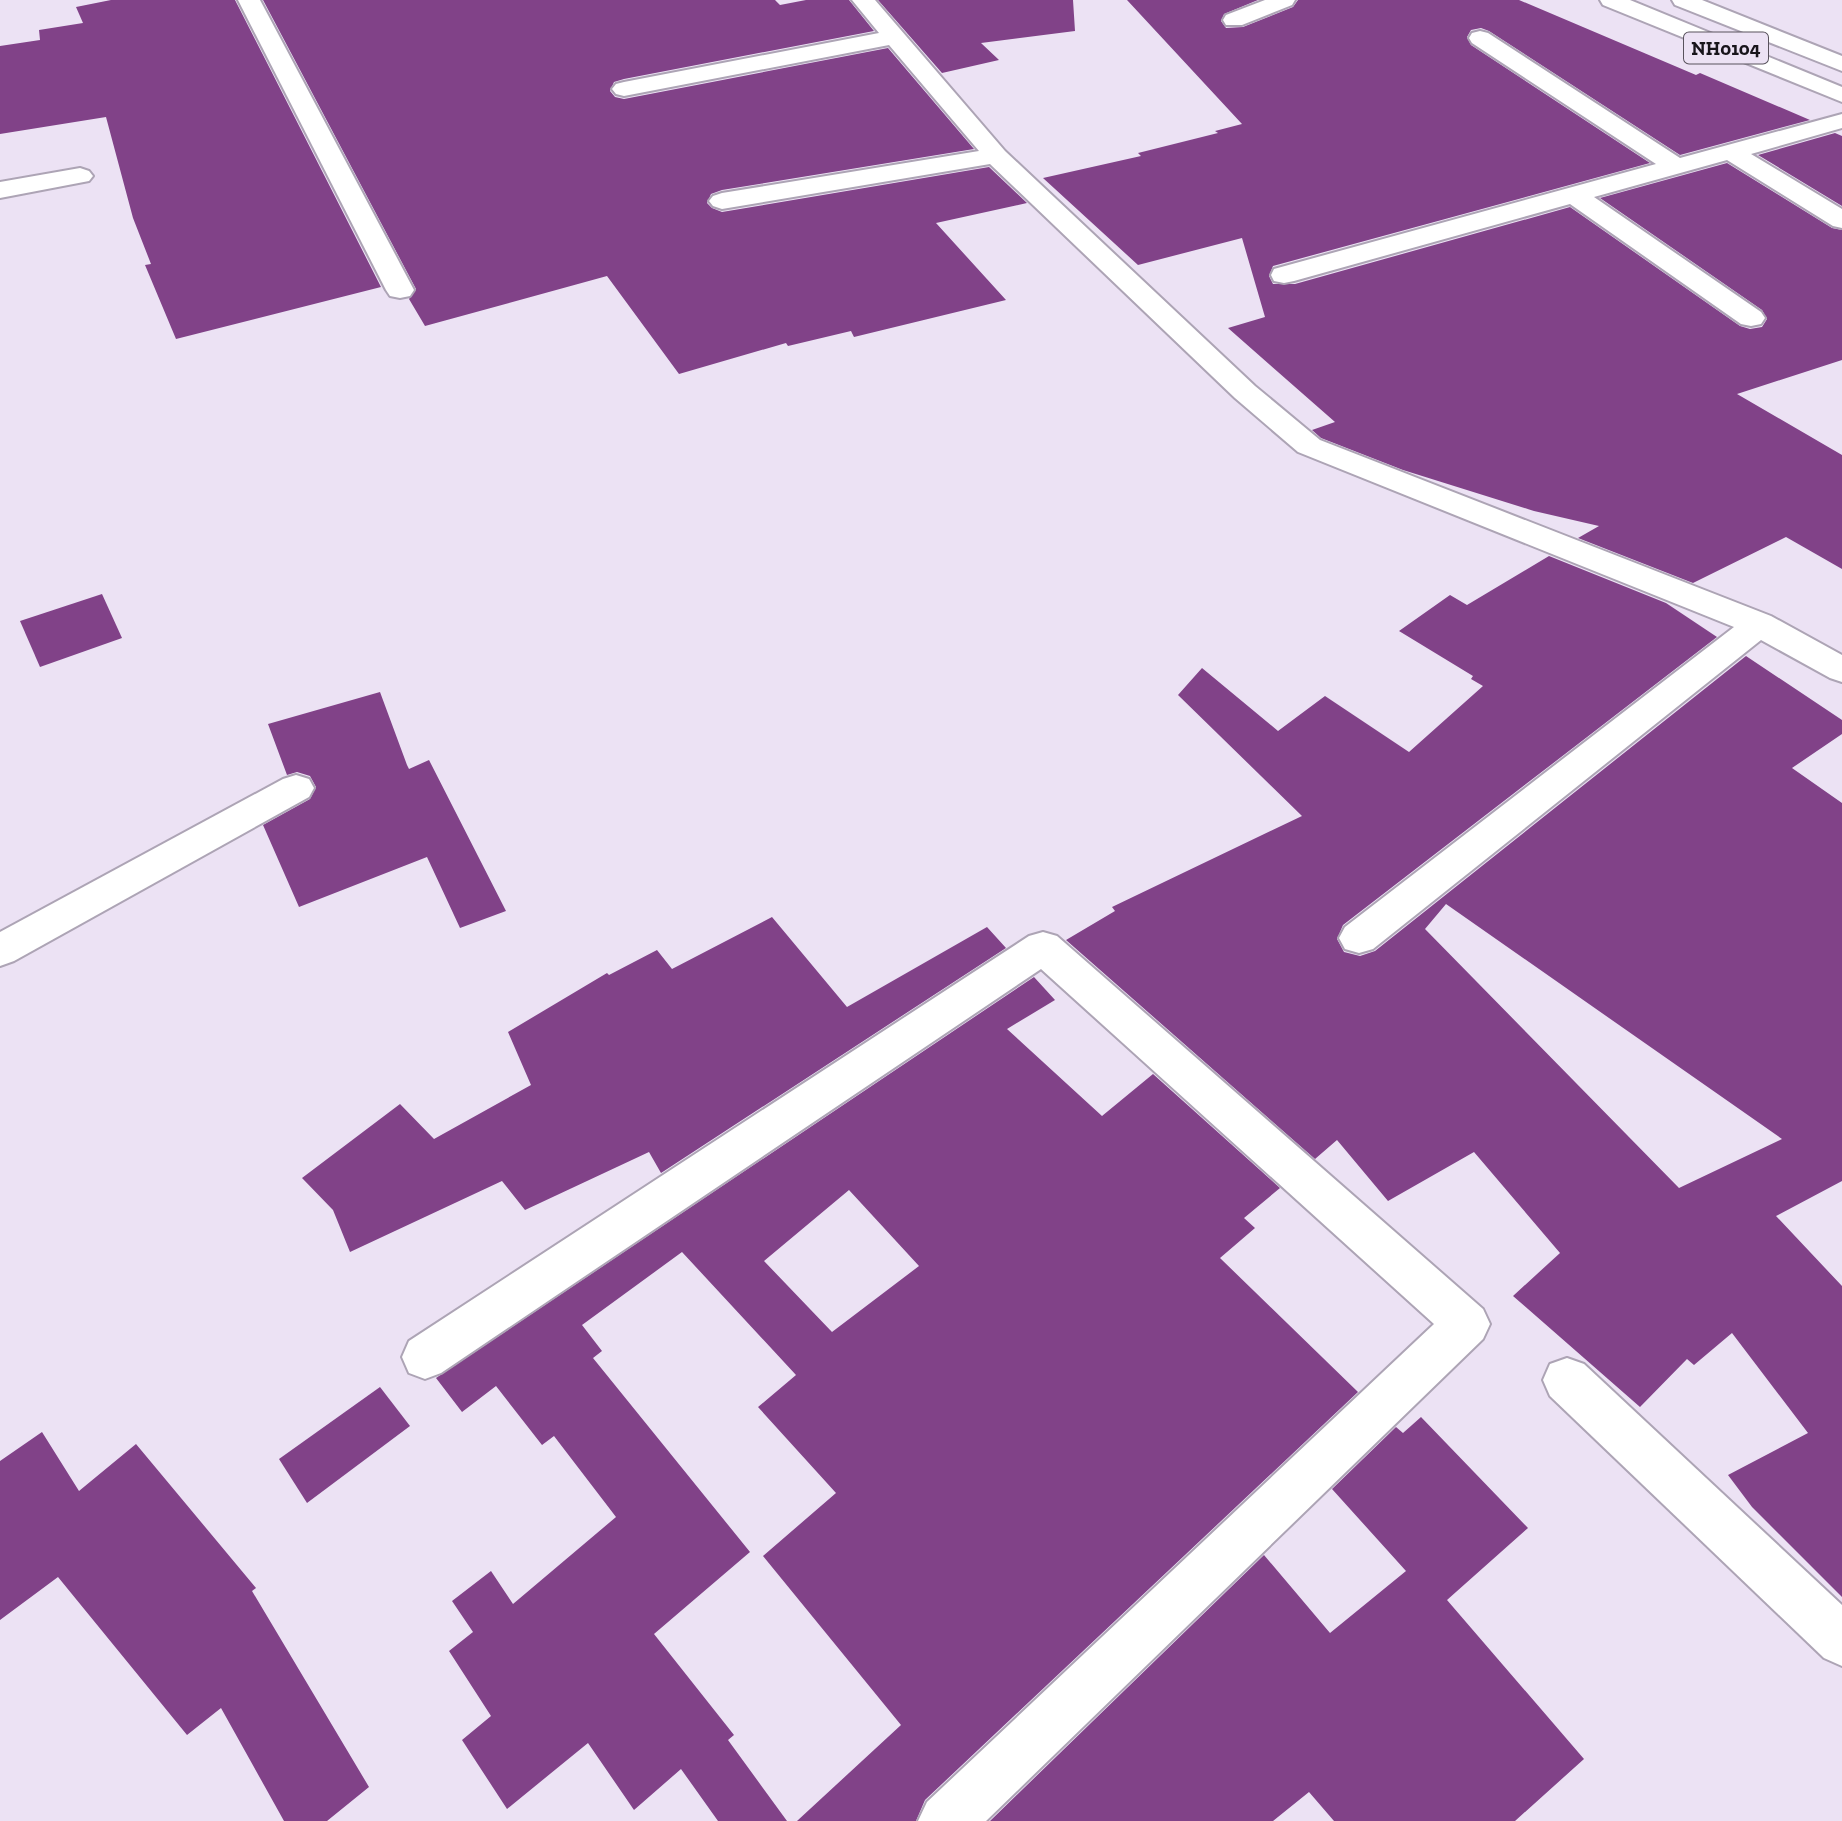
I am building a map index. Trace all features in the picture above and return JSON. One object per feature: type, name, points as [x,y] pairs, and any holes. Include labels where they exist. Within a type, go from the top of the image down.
[{"type":"main road","points":[[249,0],[400,290]]},
{"type":"main road","points":[[863,0],[996,156],[1245,393],[1309,446],[1759,624],[1842,670]]},
{"type":"main road","points":[[1234,20],[1284,0]]},
{"type":"main road","name":"NH0104","points":[[1611,0],[1842,96]]},
{"type":"main road","name":"NH0104","points":[[1683,0],[1842,64]]},
{"type":"main road","points":[[624,89],[895,37]]},
{"type":"main road","points":[[1480,38],[1677,167]]},
{"type":"main road","points":[[1284,275],[1842,121]]},
{"type":"main road","points":[[1731,152],[1842,220]]},
{"type":"main road","points":[[722,201],[996,156]]},
{"type":"main road","points":[[0,190],[80,176]]},
{"type":"main road","points":[[1574,195],[1751,318]]},
{"type":"main road","points":[[1359,938],[1759,624]]},
{"type":"main road","points":[[0,950],[296,788]]},
{"type":"main road","points":[[425,1357],[1043,947],[1466,1324],[946,1821]]},
{"type":"main road","points":[[1567,1380],[1842,1640]]},
{"type":"building","points":[[111,0],[235,0],[381,287],[176,339],[145,265],[151,264],[133,218],[106,117],[0,134],[0,46],[40,40],[39,30],[83,23],[76,7]]},
{"type":"building","points":[[263,0],[775,0],[780,5],[806,0],[849,0],[874,31],[624,79],[614,82],[610,91],[615,97],[624,99],[888,48],[974,149],[722,190],[711,194],[707,203],[722,212],[989,167],[1027,203],[936,223],[1006,300],[854,337],[851,331],[788,346],[786,343],[679,374],[607,276],[425,326],[409,299],[416,289]]},
{"type":"building","points":[[878,0],[1073,0],[1075,31],[981,43],[999,60],[942,73]]},
{"type":"building","points":[[1127,0],[1258,0],[1224,14],[1221,21],[1226,28],[1243,27],[1293,7],[1298,0],[1519,0],[1810,120],[1680,155],[1489,31],[1481,28],[1471,30],[1467,37],[1471,45],[1650,163],[1273,266],[1269,276],[1273,284],[1295,284],[1570,207],[1740,326],[1750,329],[1762,327],[1767,319],[1762,310],[1600,198],[1727,163],[1832,228],[1842,230],[1842,360],[1737,394],[1842,455],[1842,569],[1786,537],[1693,583],[1578,538],[1599,526],[1534,511],[1403,470],[1321,438],[1312,430],[1335,422],[1228,328],[1265,317],[1242,238],[1138,265],[1043,178],[1141,156],[1138,153],[1218,133],[1215,131],[1242,124]]},
{"type":"building","points":[[1835,133],[1842,136],[1842,206],[1758,155]]},
{"type":"building","points":[[1549,556],[1666,603],[1717,637],[1343,925],[1337,939],[1344,952],[1360,956],[1375,951],[1746,656],[1842,720],[1842,734],[1792,768],[1842,803],[1842,1181],[1776,1216],[1842,1286],[1842,1597],[1752,1507],[1728,1475],[1808,1433],[1732,1333],[1694,1365],[1687,1359],[1640,1407],[1513,1296],[1560,1253],[1474,1152],[1388,1201],[1337,1140],[1315,1159],[1066,940],[1115,911],[1112,907],[1302,816],[1178,695],[1202,668],[1278,731],[1325,696],[1409,752],[1483,686],[1471,679],[1473,676],[1399,631],[1450,595],[1467,605]],"holes":[[[1446,904],[1782,1139],[1679,1188],[1425,929]]]},
{"type":"building","points":[[102,594],[122,638],[40,667],[20,621]]},
{"type":"building","points":[[380,692],[409,769],[429,760],[506,911],[460,928],[427,857],[299,907],[263,825],[310,799],[316,787],[310,776],[297,772],[287,775],[268,724]]},
{"type":"building","points":[[772,917],[847,1007],[987,927],[1006,948],[661,1173],[649,1152],[525,1210],[502,1181],[350,1252],[333,1210],[302,1178],[400,1104],[434,1139],[531,1085],[508,1032],[607,973],[609,975],[657,950],[672,969]]},
{"type":"building","points":[[1034,977],[1055,1000],[1007,1029],[1102,1116],[1153,1074],[1280,1188],[1244,1218],[1255,1228],[1220,1258],[1358,1392],[925,1800],[916,1821],[797,1821],[901,1725],[763,1556],[836,1493],[758,1407],[796,1375],[682,1252],[582,1325],[602,1351],[593,1358],[750,1552],[654,1634],[734,1735],[728,1740],[787,1821],[718,1821],[681,1769],[634,1810],[588,1743],[507,1809],[462,1740],[491,1716],[449,1651],[473,1632],[452,1601],[491,1571],[513,1604],[616,1517],[554,1436],[542,1445],[496,1386],[462,1412],[436,1378]],"holes":[[[849,1190],[919,1266],[832,1332],[764,1261]]]},
{"type":"building","points":[[380,1387],[410,1426],[307,1503],[279,1459]]},
{"type":"building","points":[[1421,1417],[1528,1528],[1447,1600],[1584,1759],[1515,1821],[1334,1821],[1309,1792],[1273,1821],[990,1821],[1264,1555],[1330,1633],[1406,1571],[1332,1489],[1396,1427],[1403,1433]]},
{"type":"building","points":[[42,1432],[79,1491],[136,1444],[256,1588],[252,1591],[369,1787],[327,1821],[284,1821],[221,1708],[187,1735],[58,1577],[0,1620],[0,1461]]}]
